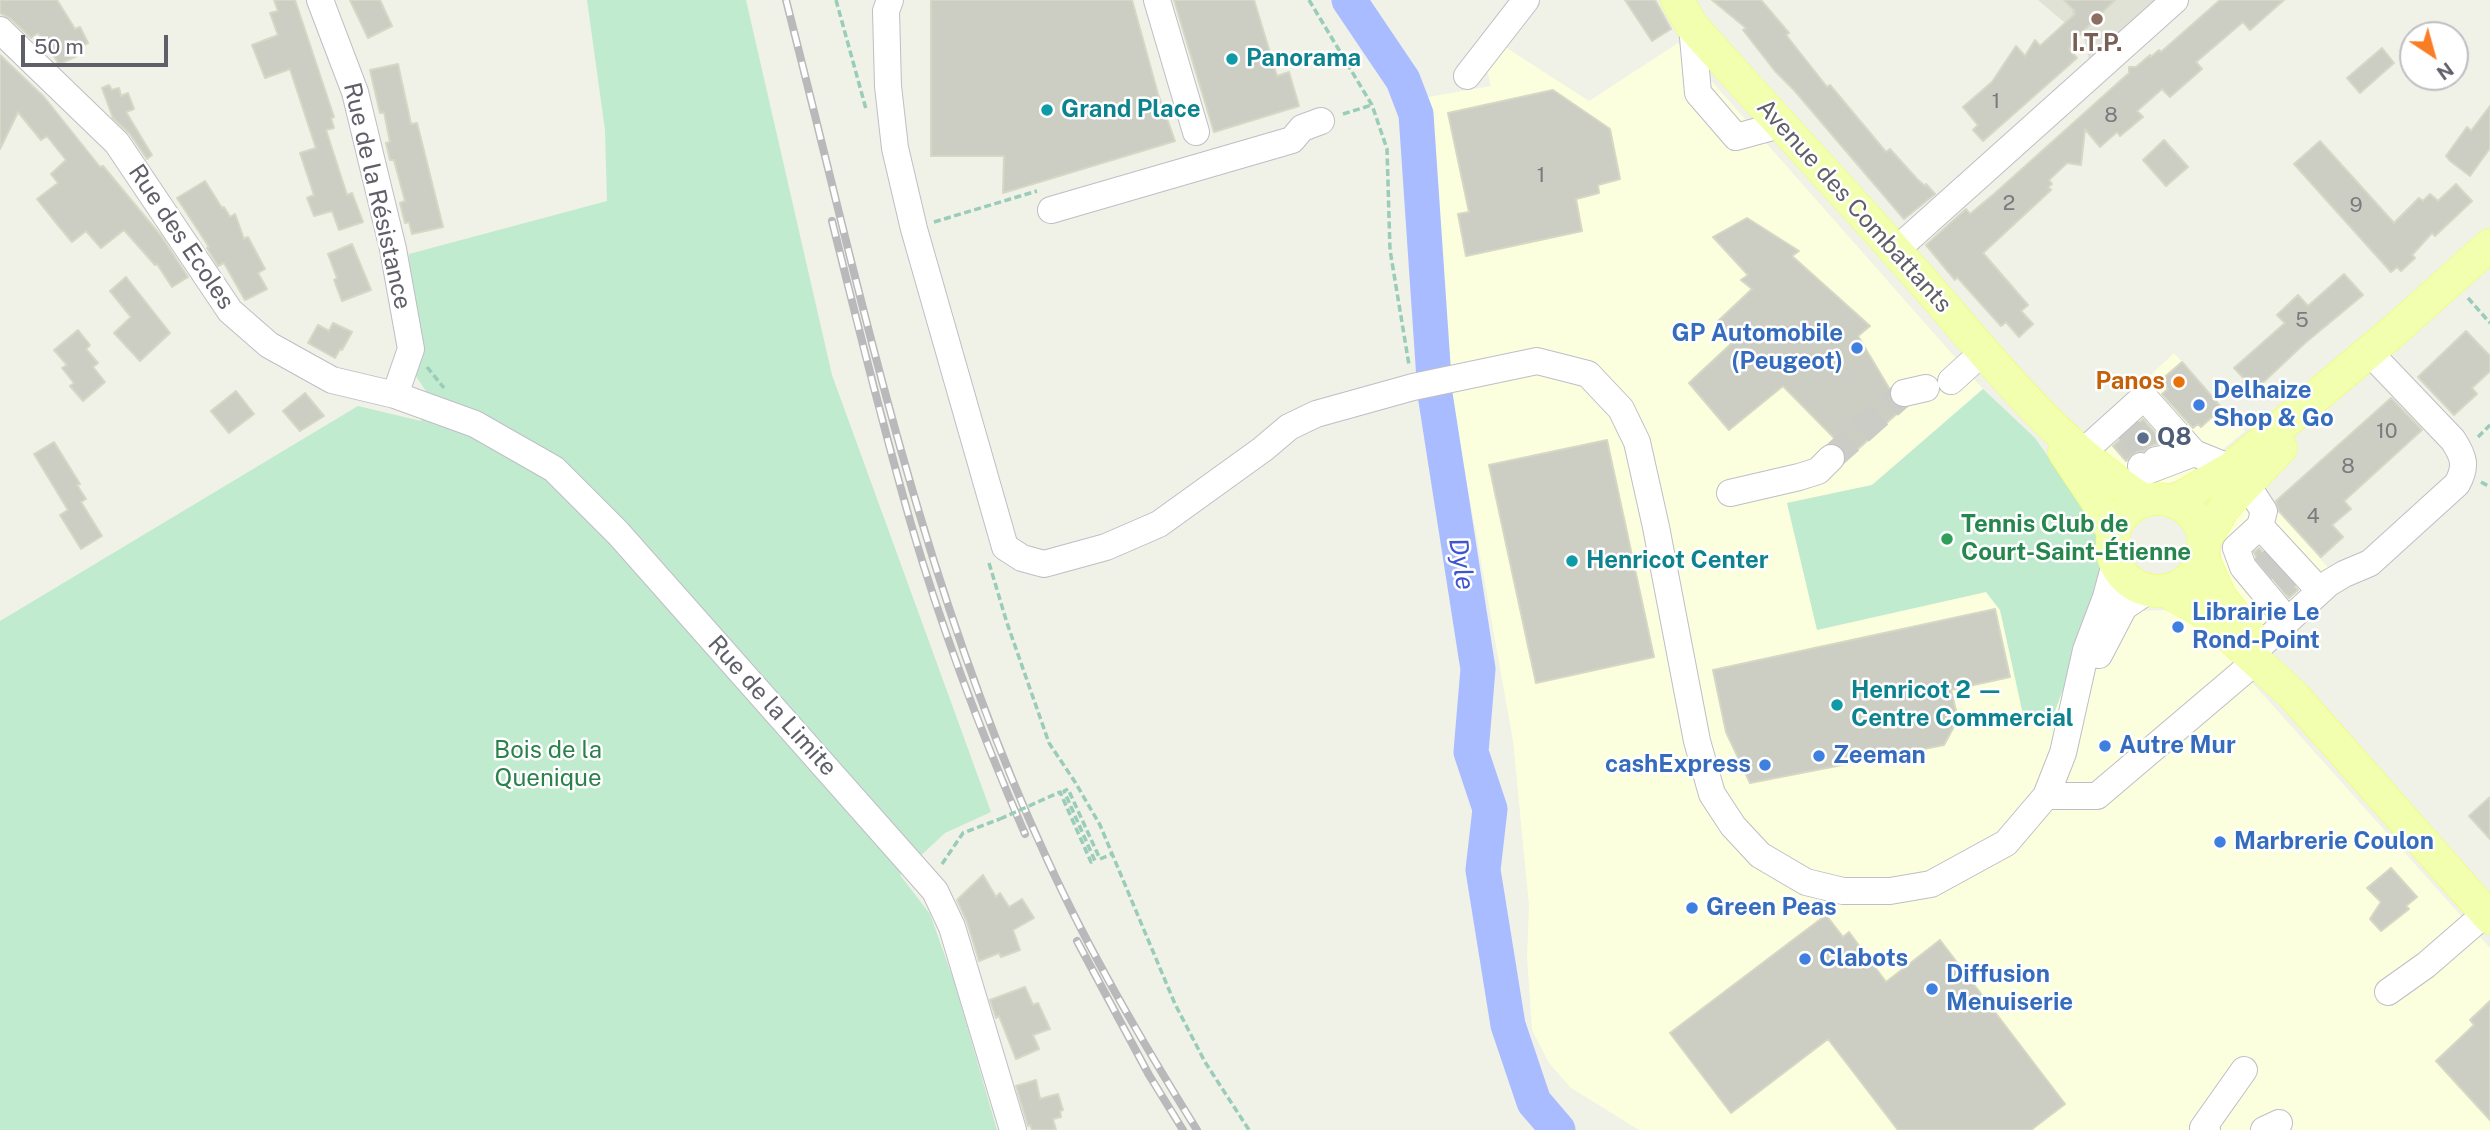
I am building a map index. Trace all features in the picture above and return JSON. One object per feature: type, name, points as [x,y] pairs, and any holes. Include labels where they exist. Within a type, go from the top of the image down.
[{"type":"main road","name":"Avenue des Combattants","points":[[1685,13],[1780,125],[1896,250],[2036,410],[2096,500],[2115,550]]},
{"type":"main road","points":[[2157,590],[2176,587],[2188,580],[2198,568],[2203,549],[2239,477],[2369,352],[2490,245]]},
{"type":"main road","name":"Avenue des Combattants","points":[[2036,410],[2119,425],[2117,483],[2159,502]]},
{"type":"main road","points":[[2239,477],[2131,508],[2121,517],[2115,550],[2135,585],[2157,590],[2203,612],[2258,654]]},
{"type":"main road","points":[[2159,502],[2184,507],[2198,522],[2203,549],[2220,596],[2258,654],[2488,916]]},
{"type":"street","name":"Rue de la Résistance","points":[[320,0],[355,92],[393,248],[411,349],[395,395]]},
{"type":"street","points":[[890,0],[886,11],[888,86],[893,135],[914,229],[1004,547],[1022,558],[1044,564],[1106,547],[1158,524],[1263,449],[1289,427],[1316,414],[1467,374],[1537,361],[1588,374],[1621,409],[1637,442],[1664,525],[1698,741],[1712,794],[1733,826],[1760,855],[1806,881],[1843,891],[1890,891],[1931,884],[2006,843],[2046,796],[2063,753],[2086,650],[2106,597],[2115,550]]},
{"type":"street","points":[[1157,0],[1196,132]]},
{"type":"street","points":[[1466,76],[1526,0]]},
{"type":"street","points":[[1896,250],[2175,0]]},
{"type":"street","points":[[1685,13],[1698,93],[1736,137],[1780,125]]},
{"type":"street","name":"Rue des Ecoles","points":[[0,30],[117,143],[230,311],[269,345],[332,380],[395,395]]},
{"type":"street","points":[[1051,210],[1292,140],[1301,128],[1321,121]]},
{"type":"street","points":[[1927,387],[1983,352]]},
{"type":"street","points":[[2277,572],[2344,574],[2370,563],[2457,485],[2463,474],[2463,455],[2453,440],[2369,352]]},
{"type":"street","name":"Rue de la Limite","points":[[395,395],[475,424],[554,469],[618,533],[929,883],[953,927],[1013,1130]]},
{"type":"street","points":[[2046,796],[2097,796],[2258,654],[2277,572],[2264,511],[2239,477],[2165,456],[2144,397],[2119,425]]},
{"type":"street","points":[[1730,493],[1818,471],[1831,458]]},
{"type":"street","points":[[2072,709],[2124,607],[2157,590]]},
{"type":"street","points":[[2388,992],[2488,916]]},
{"type":"street","points":[[2207,1130],[2203,1128],[2244,1070]]},
{"type":"path","points":[[1309,0],[1372,105],[1387,149],[1390,250],[1415,387]]},
{"type":"path","points":[[1321,121],[1372,105]]},
{"type":"path","points":[[2451,279],[2490,323]]},
{"type":"path","points":[[929,883],[963,833],[1060,792],[1091,862],[1095,861],[1064,791],[1068,789],[1100,859],[1112,853]]},
{"type":"shaded area","name":"I.T.P.","points":[[2038,0],[2155,0],[2089,59],[2084,39]]},
{"type":"shaded area","points":[[1499,43],[1589,101],[1678,43],[1983,389],[1872,485],[1787,503],[1817,629],[1986,592],[2000,610],[2025,719],[2098,595],[2140,611],[2190,613],[2490,948],[2490,1130],[1639,1130],[1571,1088],[1549,1063],[1532,1030],[1527,957],[1529,906],[1513,741],[1452,399],[1428,97],[1491,86],[1485,62]]},
{"type":"shaded area","points":[[2174,353],[2245,431],[2195,473],[2162,486],[2135,482],[2088,434]]},
{"type":"shaded area","points":[[2259,491],[2333,573],[2263,635],[2222,571],[2221,550],[2228,523]]},
{"type":"green space","name":"Bois de la Quenique","points":[[587,0],[746,0],[832,375],[991,812],[945,833],[900,875],[930,914],[954,981],[997,1130],[0,1130],[0,621],[358,406],[421,421],[430,397],[415,375],[409,254],[607,201],[605,130]]},
{"type":"green space","name":"Tennis Club de Court-Saint-Étienne","points":[[1983,389],[2035,438],[2094,522],[2102,555],[2098,595],[2054,714],[2024,719],[2000,610],[1986,592],[1817,630],[1787,503],[1872,485]]},
{"type":"building","points":[[0,0],[57,0],[75,29],[80,27],[88,43],[74,50],[77,56],[59,64],[38,33],[31,38],[11,19],[0,13]]},
{"type":"building","points":[[274,0],[295,0],[334,117],[331,118],[334,128],[326,130],[347,195],[352,193],[363,222],[339,230],[332,211],[314,216],[307,198],[314,195],[300,153],[316,148],[290,69],[265,78],[252,45],[278,35],[270,13],[278,11]]},
{"type":"building","points":[[350,0],[380,0],[392,26],[368,38]]},
{"type":"building","name":"Grand Place","points":[[931,0],[1132,0],[1158,94],[1175,141],[1003,193],[1004,156],[931,156]]},
{"type":"building","name":"Panorama","points":[[1174,0],[1254,0],[1277,76],[1289,72],[1299,106],[1214,132]]},
{"type":"building","points":[[1625,0],[1655,0],[1671,29],[1652,41]]},
{"type":"building","points":[[1712,0],[1761,0],[1789,33],[1786,35],[1827,87],[1830,85],[1886,152],[1890,149],[1917,179],[1935,194],[1904,219],[1775,71],[1743,30],[1746,28]]},
{"type":"building","points":[[2064,0],[2115,0],[2074,40],[2076,43],[2069,49],[2077,58],[1983,141],[1973,130],[1978,125],[1963,107],[1992,82],[2016,46],[2025,56],[2035,40],[2040,46],[2075,14]]},
{"type":"building","points":[[2220,0],[2284,0],[2250,30],[2243,22],[2196,62],[2202,69],[2170,97],[2162,89],[2137,111],[2143,117],[2120,136],[2117,132],[2100,147],[2085,129],[2081,165],[2067,163],[2049,180],[2052,184],[2048,187],[2051,190],[1983,253],[2028,305],[2021,311],[2033,324],[2019,337],[2006,322],[2001,326],[1957,277],[1955,280],[1926,245],[1966,209],[1970,214],[1994,194],[2129,73],[2129,67],[2136,67],[2150,55],[2151,57],[2159,50],[2161,52]]},
{"type":"building","points":[[2382,48],[2394,63],[2360,93],[2347,78]]},
{"type":"building","points":[[0,55],[44,97],[100,167],[103,166],[161,236],[188,277],[172,287],[157,264],[155,265],[124,230],[101,248],[86,231],[72,242],[37,199],[58,183],[51,174],[66,160],[47,136],[41,140],[18,112],[0,149]]},
{"type":"building","points":[[398,64],[411,124],[417,123],[443,227],[412,234],[409,222],[405,223],[400,203],[405,201],[394,160],[390,160],[386,143],[390,142],[384,112],[380,113],[370,70]]},
{"type":"building","points":[[109,85],[112,90],[119,88],[121,96],[128,93],[134,109],[126,112],[152,155],[147,159],[130,134],[113,118],[102,88]]},
{"type":"building","points":[[1553,90],[1610,129],[1620,179],[1598,185],[1599,193],[1576,199],[1582,231],[1466,256],[1458,214],[1469,212],[1448,113]]},
{"type":"building","points":[[2490,106],[2490,148],[2470,176],[2446,156],[2467,127],[2471,131]]},
{"type":"building","points":[[2164,140],[2188,167],[2166,186],[2143,160]]},
{"type":"building","points":[[2320,141],[2394,223],[2419,198],[2423,201],[2430,194],[2438,201],[2456,184],[2472,201],[2435,236],[2432,233],[2412,255],[2415,258],[2401,271],[2397,267],[2391,272],[2294,164]]},
{"type":"building","points":[[205,181],[230,217],[235,214],[244,239],[248,237],[265,269],[258,273],[267,289],[245,300],[224,263],[218,266],[207,248],[209,247],[177,198]]},
{"type":"building","points":[[1747,218],[1799,251],[1792,256],[1870,326],[1858,336],[1889,388],[1892,403],[1903,408],[1846,460],[1843,447],[1783,386],[1729,430],[1689,383],[1733,342],[1716,323],[1752,289],[1741,280],[1748,275],[1713,237]]},
{"type":"building","points":[[352,244],[371,290],[342,301],[328,254]]},
{"type":"building","points":[[2344,274],[2363,295],[2305,343],[2255,390],[2234,368],[2285,323],[2277,315],[2298,295],[2308,306]]},
{"type":"building","points":[[126,277],[170,333],[140,361],[114,333],[131,317],[110,291]]},
{"type":"building","points":[[333,323],[352,332],[335,358],[308,343],[318,325],[329,331]]},
{"type":"building","points":[[78,330],[90,345],[86,349],[98,363],[93,367],[105,382],[83,401],[70,386],[74,383],[62,368],[67,365],[54,350]]},
{"type":"building","points":[[2466,331],[2490,356],[2490,371],[2472,388],[2477,394],[2454,415],[2418,377]]},
{"type":"building","points":[[2182,362],[2222,408],[2201,427],[2198,424],[2193,428],[2162,394],[2168,389],[2160,381]]},
{"type":"building","points":[[236,391],[254,414],[229,433],[211,411]]},
{"type":"building","points":[[305,393],[324,416],[300,431],[283,411]]},
{"type":"building","points":[[2391,398],[2422,430],[2344,501],[2351,509],[2332,525],[2343,537],[2321,557],[2279,511],[2276,501]]},
{"type":"building","points":[[2143,419],[2164,443],[2135,452],[2126,461],[2113,446]]},
{"type":"building","name":"Henricot Center","points":[[1607,440],[1654,657],[1536,683],[1489,465]]},
{"type":"building","points":[[54,442],[80,484],[77,485],[86,499],[81,502],[102,536],[81,549],[60,515],[68,510],[34,454]]},
{"type":"building","points":[[2259,548],[2298,590],[2289,598],[2257,559],[2254,552]]},
{"type":"building","name":"Henricot 2 — Centre Commercial","points":[[1995,609],[2010,677],[1951,690],[1958,719],[1944,745],[1750,783],[1726,732],[1713,670]]},
{"type":"building","points":[[2490,797],[2490,839],[2469,816]]},
{"type":"building","points":[[2391,868],[2417,897],[2406,906],[2409,909],[2381,931],[2370,919],[2381,902],[2367,888]]},
{"type":"building","points":[[983,875],[996,897],[1000,893],[1009,907],[1022,899],[1034,918],[1013,930],[1020,950],[1001,957],[999,953],[979,961],[957,900]]},
{"type":"building","points":[[1826,915],[1843,937],[1849,932],[1886,982],[1940,940],[2065,1104],[2031,1130],[1898,1130],[1828,1039],[1731,1113],[1670,1033]]},
{"type":"building","points":[[1025,987],[1033,1005],[1038,1003],[1050,1029],[1033,1035],[1039,1049],[1016,1059],[990,1000]]},
{"type":"building","points":[[2490,1001],[2490,1120],[2436,1061],[2474,1025],[2470,1020]]},
{"type":"building","points":[[1036,1080],[1040,1099],[1058,1094],[1063,1110],[1060,1111],[1061,1117],[1053,1119],[1056,1130],[1032,1130],[1030,1125],[1028,1126],[1016,1086]]},
{"type":"waterway","name":"Dyle","points":[[1349,0],[1403,80],[1416,114],[1435,394],[1478,669],[1471,752],[1490,809],[1483,870],[1508,1025],[1534,1102],[1558,1130]]},
{"type":"tunnel","points":[[1831,458],[1904,393]]},
{"type":"tunnel","points":[[2125,426],[2156,460]]},
{"type":"tunnel","points":[[2263,569],[2276,558]]},
{"type":"tunnel","points":[[2277,584],[2290,573]]},
{"type":"railway","points":[[786,0],[897,436],[963,651],[1003,756],[1047,859],[1081,929],[1197,1130]]},
{"type":"railway","points":[[832,221],[880,411],[923,564],[963,681],[1025,834]]},
{"type":"railway","points":[[1077,941],[1149,1075],[1183,1130]]},
{"type":"place","name":"I.T.P.","points":[[2097,19]]},
{"type":"place","name":"Panorama","points":[[1232,59]]},
{"type":"place","name":"Grand Place","points":[[1047,110]]},
{"type":"place","name":"GP Automobile (Peugeot)","points":[[1857,348]]},
{"type":"place","name":"Panos","points":[[2179,382]]},
{"type":"place","name":"Delhaize Shop & Go","points":[[2199,405]]},
{"type":"place","name":"Q8","points":[[2143,438]]},
{"type":"place","name":"Tennis Club de Court-Saint-Étienne","points":[[1947,539]]},
{"type":"place","name":"Henricot Center","points":[[1572,561]]},
{"type":"place","name":"Librairie Le Rond-Point","points":[[2178,627]]},
{"type":"place","name":"Henricot 2 — Centre Commercial","points":[[1837,705]]},
{"type":"place","name":"Autre Mur","points":[[2105,746]]},
{"type":"place","name":"Zeeman","points":[[1819,756]]},
{"type":"place","name":"cashExpress","points":[[1765,765]]},
{"type":"place","name":"Marbrerie Coulon","points":[[2220,842]]},
{"type":"place","name":"Green Peas","points":[[1692,908]]},
{"type":"place","name":"Clabots","points":[[1805,959]]},
{"type":"place","name":"Diffusion Menuiserie","points":[[1932,989]]}]
